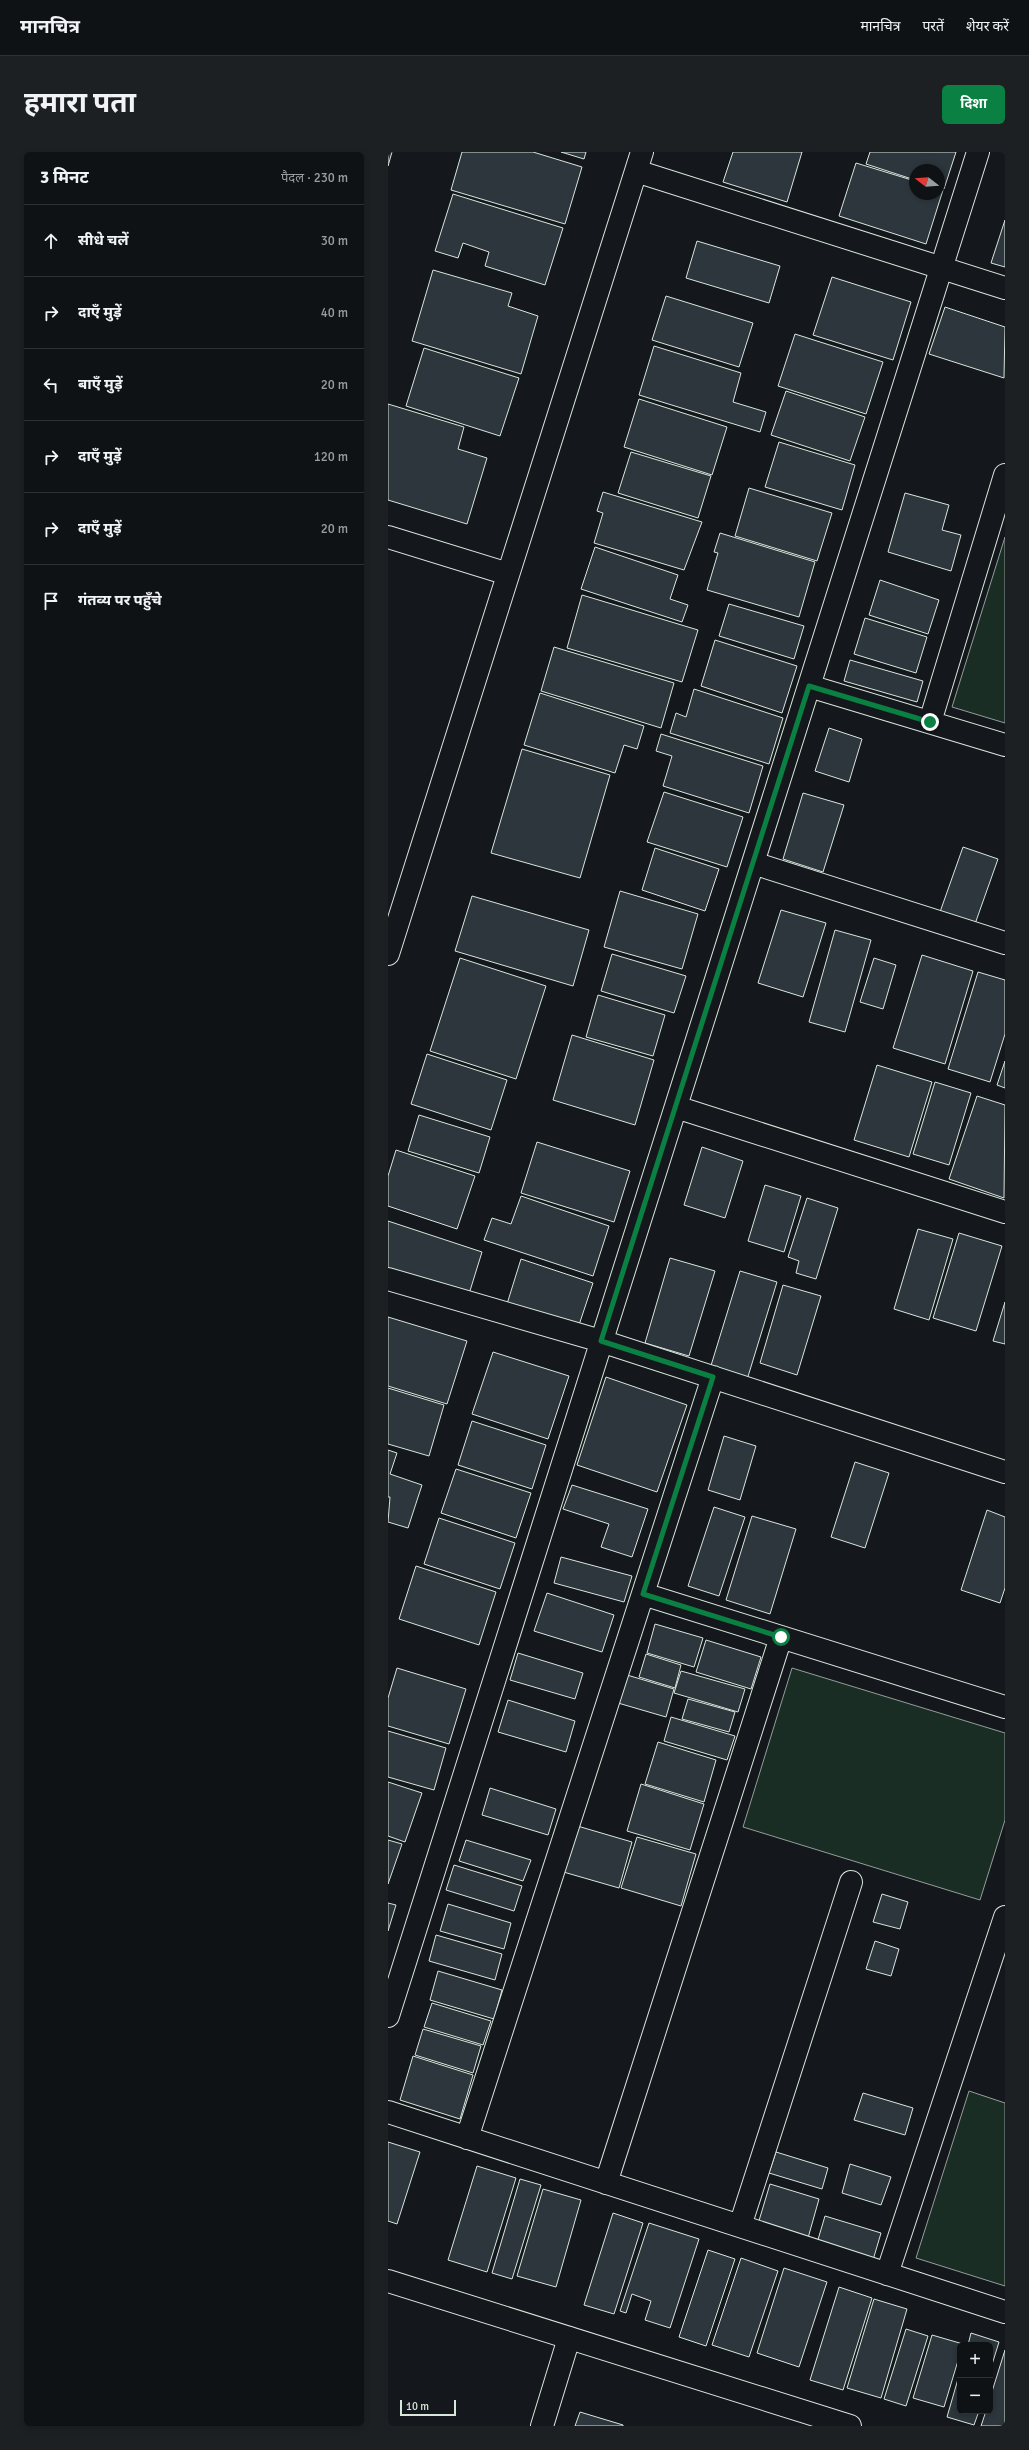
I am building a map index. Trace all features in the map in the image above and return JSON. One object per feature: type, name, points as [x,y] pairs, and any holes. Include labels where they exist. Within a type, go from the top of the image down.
[{"type":"street","points":[[388,2016],[978,152]]},
{"type":"street","points":[[388,954],[639,162],[1005,288]]},
{"type":"street","points":[[930,722],[1003,487]]},
{"type":"street","points":[[388,537],[508,574]]},
{"type":"street","points":[[809,686],[1005,745]]},
{"type":"street","points":[[753,863],[1005,943]]},
{"type":"street","points":[[676,1107],[1005,1212]]},
{"type":"street","points":[[388,1279],[601,1341],[1005,1472]]},
{"type":"street","points":[[467,2138],[713,1377]]},
{"type":"street","points":[[643,1594],[1005,1707]]},
{"type":"street","points":[[606,2183],[781,1637]]},
{"type":"street","points":[[740,2226],[851,1882]]},
{"type":"street","points":[[887,2274],[1005,1917]]},
{"type":"street","points":[[388,2112],[1005,2312]]},
{"type":"street","points":[[388,2281],[850,2426]]},
{"type":"street","points":[[542,2426],[569,2338]]},
{"type":"green space","points":[[1005,537],[1005,723],[952,707]]},
{"type":"green space","points":[[792,1668],[1005,1733],[1005,1820],[980,1900],[743,1827]]},
{"type":"green space","points":[[969,2091],[1005,2103],[1005,2286],[916,2258]]},
{"type":"building","points":[[388,152],[392,152],[388,166]]},
{"type":"building","points":[[462,152],[533,152],[582,167],[565,224],[451,190]]},
{"type":"building","points":[[561,152],[586,152],[584,159]]},
{"type":"building","points":[[733,152],[802,152],[787,202],[723,182]]},
{"type":"building","points":[[870,152],[956,152],[945,186],[945,164],[909,164],[909,178],[866,164]]},
{"type":"building","points":[[856,163],[909,179],[909,200],[940,200],[926,244],[839,216]]},
{"type":"building","points":[[453,194],[563,228],[545,285],[485,266],[489,252],[463,243],[458,258],[435,251]]},
{"type":"building","points":[[1005,220],[1005,267],[991,263]]},
{"type":"building","points":[[697,241],[780,266],[769,303],[686,278]]},
{"type":"building","points":[[433,270],[512,293],[508,306],[538,316],[521,374],[412,341]]},
{"type":"building","points":[[832,277],[911,302],[893,360],[813,335]]},
{"type":"building","points":[[666,296],[753,323],[739,367],[652,340]]},
{"type":"building","points":[[945,307],[1005,327],[1004,378],[929,354]]},
{"type":"building","points":[[795,334],[883,362],[866,414],[778,386]]},
{"type":"building","points":[[654,346],[741,373],[733,402],[766,412],[760,432],[639,395]]},
{"type":"building","points":[[424,348],[519,378],[500,436],[406,406]]},
{"type":"building","points":[[786,391],[865,417],[850,461],[771,435]]},
{"type":"building","points":[[639,399],[727,427],[712,475],[624,447]]},
{"type":"building","points":[[388,404],[464,427],[458,449],[487,458],[467,524],[388,500]]},
{"type":"building","points":[[779,442],[855,465],[842,510],[765,487]]},
{"type":"building","points":[[631,452],[711,476],[698,518],[618,493]]},
{"type":"building","points":[[749,488],[832,513],[817,561],[735,536]]},
{"type":"building","points":[[603,492],[702,522],[684,570],[594,543],[603,513],[597,511]]},
{"type":"building","points":[[905,493],[949,505],[942,530],[961,535],[951,571],[888,552]]},
{"type":"building","points":[[720,533],[815,562],[799,617],[707,590],[718,553],[714,552]]},
{"type":"building","points":[[595,547],[678,575],[670,599],[688,605],[682,622],[581,589]]},
{"type":"building","points":[[880,580],[939,600],[928,634],[869,615]]},
{"type":"building","points":[[582,595],[698,630],[682,682],[567,648]]},
{"type":"building","points":[[729,604],[804,626],[794,659],[719,636]]},
{"type":"building","points":[[865,618],[927,637],[916,673],[854,654]]},
{"type":"building","points":[[715,640],[797,666],[782,713],[701,686]]},
{"type":"building","points":[[554,647],[674,683],[661,728],[541,691]]},
{"type":"building","points":[[850,660],[923,681],[917,702],[844,681]]},
{"type":"building","points":[[694,689],[783,718],[769,764],[670,733],[676,713],[686,717]]},
{"type":"building","points":[[540,693],[644,726],[637,749],[624,745],[615,773],[524,745]]},
{"type":"building","points":[[829,728],[862,739],[849,782],[815,771]]},
{"type":"building","points":[[661,734],[763,766],[749,813],[663,786],[672,756],[656,751]]},
{"type":"building","points":[[522,749],[610,775],[580,878],[491,853]]},
{"type":"building","points":[[664,792],[743,817],[727,867],[647,842]]},
{"type":"building","points":[[803,793],[844,805],[823,872],[783,859]]},
{"type":"building","points":[[963,847],[998,859],[975,924],[940,912]]},
{"type":"building","points":[[655,848],[719,869],[705,911],[642,890]]},
{"type":"building","points":[[620,891],[698,914],[682,969],[604,947]]},
{"type":"building","points":[[472,896],[589,930],[573,986],[455,951]]},
{"type":"building","points":[[781,910],[826,923],[803,997],[758,983]]},
{"type":"building","points":[[835,930],[871,940],[845,1032],[809,1022]]},
{"type":"building","points":[[612,954],[686,976],[674,1013],[601,991]]},
{"type":"building","points":[[922,955],[973,971],[945,1064],[893,1048]]},
{"type":"building","points":[[460,958],[546,986],[516,1079],[430,1051]]},
{"type":"building","points":[[874,958],[896,965],[883,1009],[860,1002]]},
{"type":"building","points":[[978,972],[1005,980],[1005,1034],[990,1082],[948,1069]]},
{"type":"building","points":[[598,995],[665,1015],[653,1056],[586,1037]]},
{"type":"building","points":[[572,1035],[654,1060],[635,1125],[553,1100]]},
{"type":"building","points":[[427,1054],[507,1080],[491,1130],[411,1104]]},
{"type":"building","points":[[1005,1061],[1005,1088],[997,1085]]},
{"type":"building","points":[[877,1065],[932,1082],[909,1157],[854,1140]]},
{"type":"building","points":[[935,1082],[971,1093],[949,1165],[913,1154]]},
{"type":"building","points":[[977,1096],[1005,1105],[1004,1198],[949,1179]]},
{"type":"building","points":[[419,1115],[490,1137],[479,1173],[408,1151]]},
{"type":"building","points":[[537,1142],[630,1171],[614,1222],[521,1193]]},
{"type":"building","points":[[702,1147],[743,1161],[725,1218],[684,1205]]},
{"type":"building","points":[[396,1150],[475,1176],[457,1229],[388,1206],[388,1176]]},
{"type":"building","points":[[765,1185],[801,1196],[784,1252],[748,1241]]},
{"type":"building","points":[[521,1196],[609,1226],[593,1276],[484,1240],[492,1218],[511,1224]]},
{"type":"building","points":[[807,1198],[838,1208],[816,1279],[796,1273],[799,1261],[788,1257]]},
{"type":"building","points":[[388,1221],[482,1252],[469,1294],[388,1268]]},
{"type":"building","points":[[918,1229],[953,1239],[929,1320],[894,1309]]},
{"type":"building","points":[[959,1233],[1002,1246],[976,1331],[933,1318]]},
{"type":"building","points":[[670,1258],[715,1271],[689,1356],[645,1343]]},
{"type":"building","points":[[521,1259],[593,1283],[578,1328],[507,1304]]},
{"type":"building","points":[[740,1271],[777,1282],[746,1383],[709,1372]]},
{"type":"building","points":[[783,1285],[821,1296],[797,1375],[760,1363]]},
{"type":"building","points":[[1005,1302],[1005,1344],[993,1341]]},
{"type":"building","points":[[388,1317],[467,1341],[447,1404],[388,1386]]},
{"type":"building","points":[[493,1352],[569,1376],[548,1439],[472,1414]]},
{"type":"building","points":[[606,1377],[687,1405],[657,1492],[577,1465]]},
{"type":"building","points":[[388,1388],[444,1405],[429,1456],[388,1444]]},
{"type":"building","points":[[472,1421],[546,1445],[532,1489],[458,1465]]},
{"type":"building","points":[[724,1436],[756,1446],[740,1500],[708,1490]]},
{"type":"building","points":[[388,1450],[397,1453],[390,1474],[422,1485],[408,1528],[388,1522],[390,1497],[388,1497]]},
{"type":"building","points":[[855,1462],[889,1473],[865,1548],[831,1537]]},
{"type":"building","points":[[456,1469],[531,1493],[516,1538],[441,1513]]},
{"type":"building","points":[[572,1485],[648,1509],[632,1557],[601,1547],[609,1524],[563,1509]]},
{"type":"building","points":[[714,1507],[745,1517],[719,1596],[688,1586]]},
{"type":"building","points":[[987,1510],[1005,1517],[1005,1588],[1000,1603],[961,1590]]},
{"type":"building","points":[[752,1516],[796,1529],[770,1614],[726,1600]]},
{"type":"building","points":[[439,1518],[515,1543],[500,1589],[424,1564]]},
{"type":"building","points":[[561,1557],[632,1576],[624,1602],[554,1583]]},
{"type":"building","points":[[416,1566],[496,1592],[479,1645],[399,1619]]},
{"type":"building","points":[[547,1593],[614,1615],[602,1652],[534,1631]]},
{"type":"building","points":[[655,1624],[703,1638],[694,1667],[647,1653]]},
{"type":"building","points":[[706,1640],[761,1657],[751,1689],[696,1672]]},
{"type":"building","points":[[518,1653],[583,1673],[575,1699],[510,1680]]},
{"type":"building","points":[[646,1654],[681,1665],[675,1688],[639,1677]]},
{"type":"building","points":[[397,1668],[466,1689],[449,1744],[388,1726],[388,1698]]},
{"type":"building","points":[[681,1671],[745,1689],[738,1712],[674,1693]]},
{"type":"building","points":[[627,1675],[674,1689],[666,1717],[618,1703]]},
{"type":"building","points":[[688,1699],[735,1712],[729,1732],[682,1719]]},
{"type":"building","points":[[508,1700],[575,1721],[566,1752],[498,1732]]},
{"type":"building","points":[[671,1717],[735,1736],[727,1760],[664,1741]]},
{"type":"building","points":[[388,1731],[446,1748],[434,1790],[388,1777]]},
{"type":"building","points":[[658,1742],[716,1760],[704,1802],[645,1784]]},
{"type":"building","points":[[388,1782],[422,1793],[405,1842],[388,1836]]},
{"type":"building","points":[[641,1784],[704,1804],[690,1850],[627,1831]]},
{"type":"building","points":[[490,1788],[556,1809],[548,1835],[482,1815]]},
{"type":"building","points":[[574,1825],[632,1842],[619,1888],[560,1871]]},
{"type":"building","points":[[637,1837],[696,1854],[681,1906],[621,1888]]},
{"type":"building","points":[[388,1840],[402,1844],[388,1884]]},
{"type":"building","points":[[466,1840],[531,1860],[523,1881],[459,1861]]},
{"type":"building","points":[[454,1865],[522,1886],[514,1911],[446,1890]]},
{"type":"building","points":[[882,1894],[908,1902],[900,1929],[873,1922]]},
{"type":"building","points":[[388,1903],[396,1905],[388,1931]]},
{"type":"building","points":[[448,1904],[511,1923],[504,1949],[440,1931]]},
{"type":"building","points":[[436,1935],[502,1954],[495,1980],[429,1961]]},
{"type":"building","points":[[875,1941],[899,1949],[891,1976],[866,1969]]},
{"type":"building","points":[[438,1971],[502,1990],[494,2019],[430,2000]]},
{"type":"building","points":[[432,2003],[491,2021],[483,2045],[424,2027]]},
{"type":"building","points":[[423,2029],[481,2046],[473,2073],[415,2055]]},
{"type":"building","points":[[413,2056],[473,2075],[460,2119],[400,2100]]},
{"type":"building","points":[[863,2093],[913,2108],[905,2135],[854,2120]]},
{"type":"building","points":[[388,2142],[420,2152],[397,2224],[388,2221]]},
{"type":"building","points":[[776,2152],[828,2168],[822,2189],[769,2173]]},
{"type":"building","points":[[850,2164],[891,2177],[881,2205],[842,2193]]},
{"type":"building","points":[[477,2166],[516,2178],[487,2272],[448,2260]]},
{"type":"building","points":[[520,2179],[541,2185],[512,2279],[492,2273]]},
{"type":"building","points":[[770,2184],[819,2199],[808,2238],[758,2224]]},
{"type":"building","points":[[543,2189],[581,2200],[556,2287],[517,2276]]},
{"type":"building","points":[[613,2213],[643,2223],[614,2314],[584,2305]]},
{"type":"building","points":[[825,2216],[881,2233],[873,2260],[817,2243]]},
{"type":"building","points":[[649,2223],[699,2239],[670,2328],[645,2320],[651,2301],[632,2294],[626,2313],[620,2311]]},
{"type":"building","points":[[708,2250],[735,2259],[706,2346],[679,2337]]},
{"type":"building","points":[[741,2258],[778,2271],[749,2357],[712,2345]]},
{"type":"building","points":[[784,2268],[827,2282],[799,2367],[757,2353]]},
{"type":"building","points":[[839,2287],[872,2298],[843,2390],[810,2380]]},
{"type":"building","points":[[874,2299],[907,2309],[881,2398],[847,2388]]},
{"type":"building","points":[[906,2329],[928,2336],[906,2406],[884,2399]]},
{"type":"building","points":[[971,2333],[999,2342],[993,2361],[993,2342],[969,2342]]},
{"type":"building","points":[[932,2335],[957,2342],[957,2364],[944,2407],[913,2398]]},
{"type":"building","points":[[1005,2350],[1005,2426],[981,2426],[985,2414],[993,2414],[993,2388]]},
{"type":"building","points":[[957,2382],[957,2414],[978,2414],[974,2425],[947,2417]]},
{"type":"building","points":[[580,2412],[623,2425],[623,2426],[575,2426]]},
{"type":"route","points":[[781,1637],[643,1594],[713,1377],[601,1341],[809,686],[930,722]]}]
